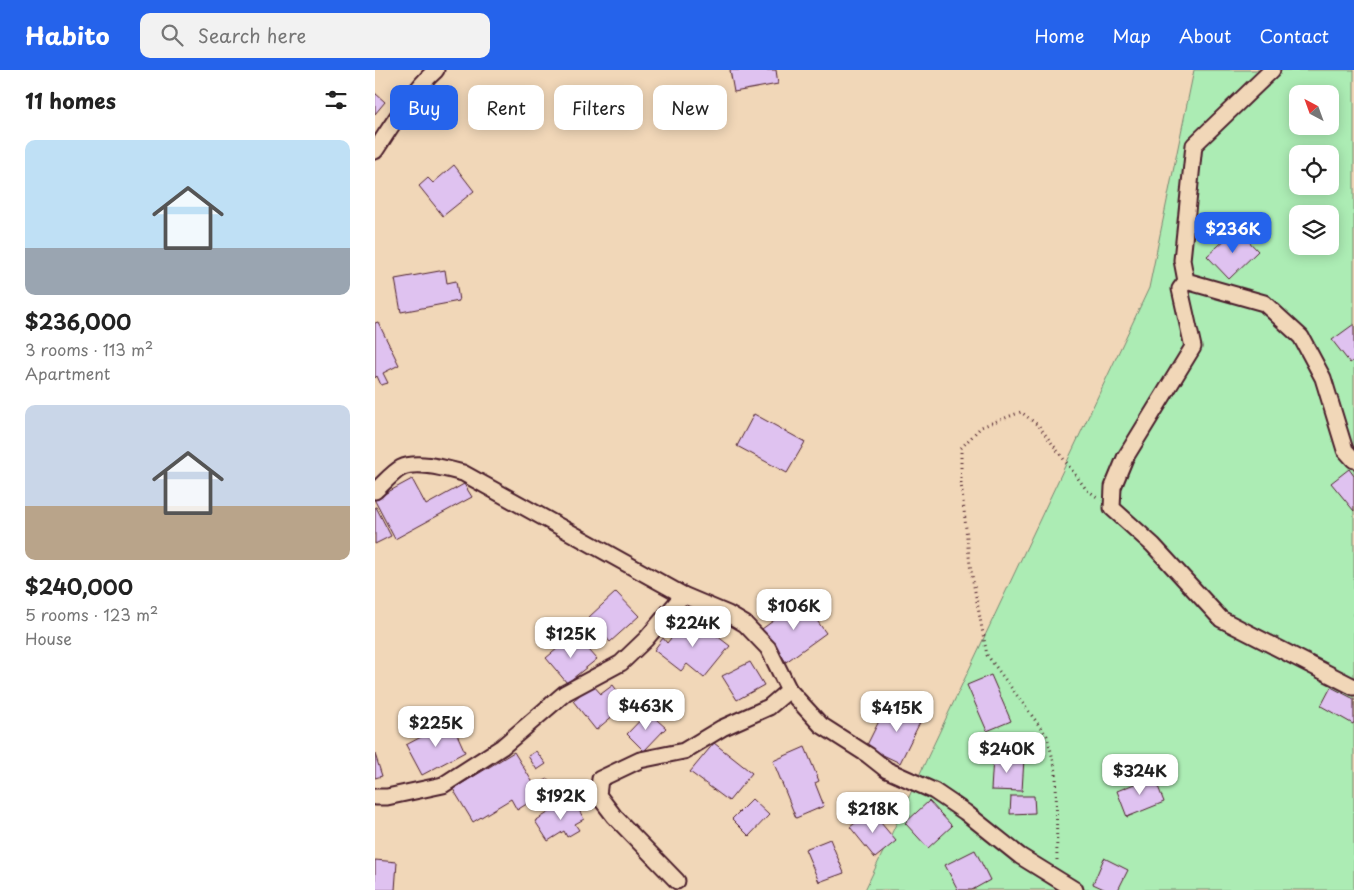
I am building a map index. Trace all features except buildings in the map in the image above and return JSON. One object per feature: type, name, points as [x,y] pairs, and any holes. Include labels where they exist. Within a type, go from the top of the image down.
[{"type":"street","points":[[375,151],[403,109],[436,70]]},
{"type":"street","points":[[1272,70],[1194,145],[1182,260],[1186,281],[1180,289],[1193,347],[1125,458],[1113,487],[1112,508],[1153,544],[1221,619],[1354,687]]},
{"type":"street","points":[[1186,281],[1264,303],[1301,337],[1323,378],[1345,450],[1354,460]]},
{"type":"street","points":[[375,492],[401,468],[414,465],[439,467],[463,473],[683,595],[745,624],[768,648],[789,690],[821,725],[868,755],[887,770],[934,791],[965,812],[1021,856],[1075,890]]},
{"type":"street","points":[[375,797],[387,797],[443,785],[502,747],[565,692],[621,663],[646,639],[683,595]]},
{"type":"street","points":[[677,881],[614,816],[598,795],[600,779],[640,760],[684,751],[722,728],[769,707],[789,690]]},
{"type":"path","points":[[1057,878],[1056,771],[1047,736],[987,655],[970,565],[961,483],[961,448],[981,427],[1021,412],[1039,426],[1086,489],[1112,508]]},
{"type":"green space","points":[[1194,70],[1354,70],[1354,890],[865,890],[1149,288]]}]
